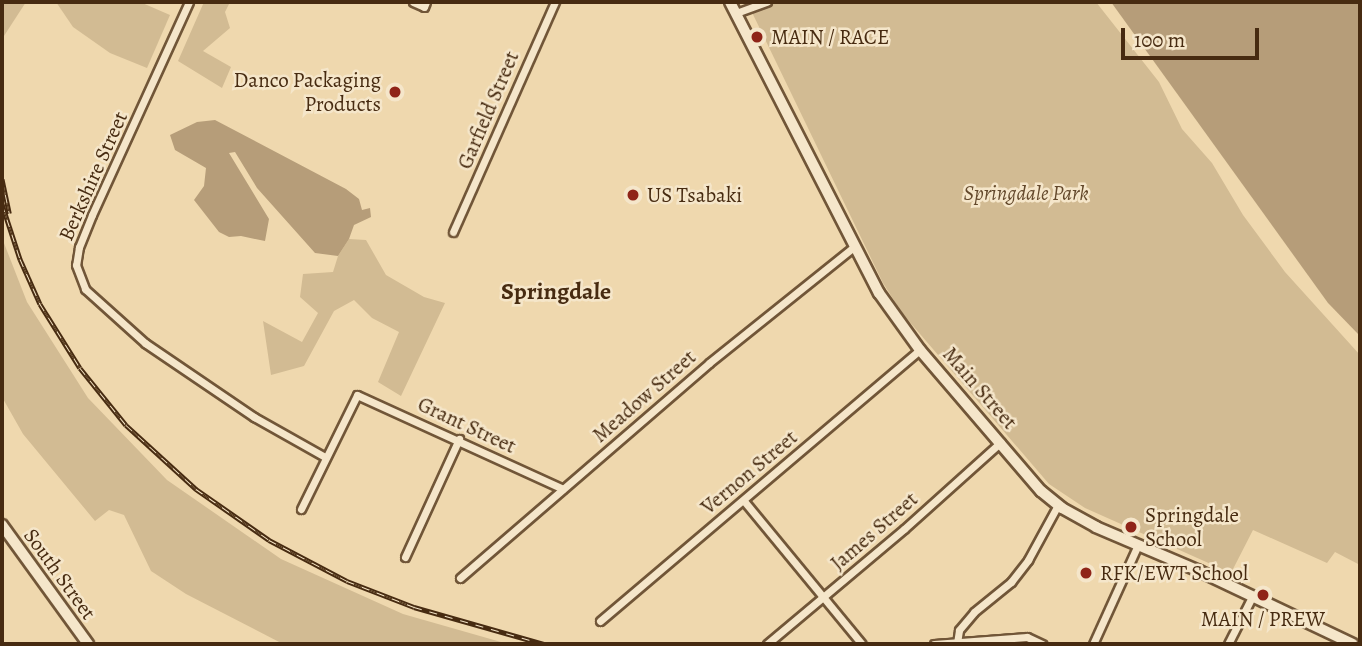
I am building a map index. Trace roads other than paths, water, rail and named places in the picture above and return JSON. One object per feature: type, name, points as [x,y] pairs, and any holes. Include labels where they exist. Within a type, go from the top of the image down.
[{"type":"main road","name":"Main Street","points":[[730,2],[879,293],[920,350],[1041,491],[1058,505],[1096,527],[1253,595],[1353,644]]},
{"type":"main road","name":"South Street","points":[[2,526],[88,644]]},
{"type":"street","name":"Berkshire Street","points":[[189,2],[92,215],[79,247],[76,265],[85,289],[145,343],[254,417],[325,457]]},
{"type":"street","points":[[412,2],[425,4]]},
{"type":"street","name":"Garfield Street","points":[[453,232],[555,2]]},
{"type":"street","points":[[736,13],[767,2]]},
{"type":"street","name":"Meadow Street","points":[[460,578],[709,363],[855,246]]},
{"type":"street","name":"Vernon Street","points":[[600,621],[920,350]]},
{"type":"street","name":"Grant Street","points":[[325,457],[357,395],[459,439],[563,489]]},
{"type":"street","points":[[405,557],[459,439]]},
{"type":"street","name":"James Street","points":[[768,644],[1001,442]]},
{"type":"street","points":[[301,509],[325,457]]},
{"type":"street","points":[[744,500],[862,644]]},
{"type":"street","points":[[957,643],[959,630],[974,612],[1011,582],[1028,560],[1058,505]]},
{"type":"street","points":[[1093,644],[1138,545]]},
{"type":"street","points":[[1228,644],[1253,595]]},
{"type":"street","points":[[934,644],[1027,637],[1042,644]]},
{"type":"railway","points":[[2,179],[9,213]]},
{"type":"railway","points":[[2,204],[20,259],[40,304],[80,368],[126,425],[196,489],[269,540],[347,581],[414,607],[544,644]]},
{"type":"place","name":"MAIN / RACE","points":[[757,37]]},
{"type":"place","name":"Danco Packaging Products","points":[[395,92]]},
{"type":"place","name":"US Tsabaki","points":[[633,195]]},
{"type":"place","name":"Springdale School","points":[[1131,527]]},
{"type":"place","name":"RFK/EWT School","points":[[1086,573]]},
{"type":"place","name":"MAIN / PREW","points":[[1263,595]]},
{"type":"district","name":"Springdale","points":[[556,292]]},
{"type":"park label","name":"Springdale Park","points":[[1026,193]]}]
